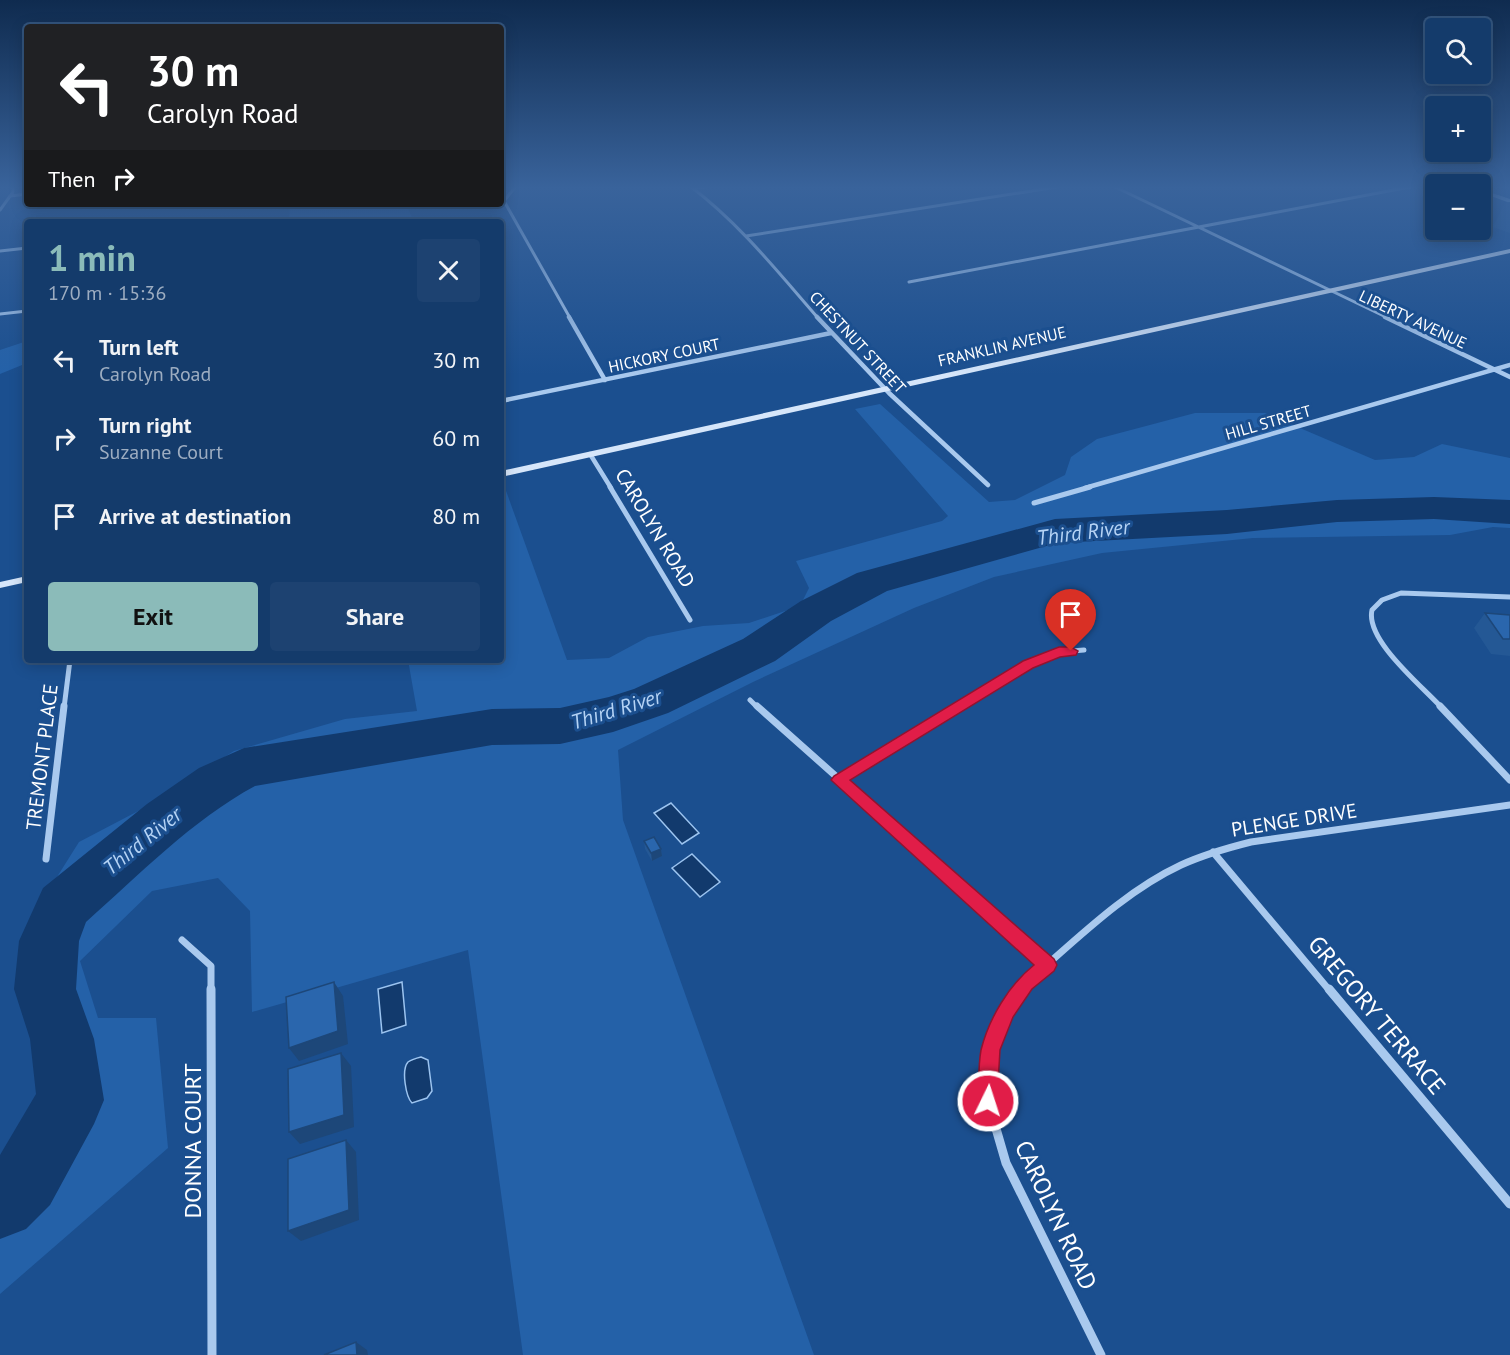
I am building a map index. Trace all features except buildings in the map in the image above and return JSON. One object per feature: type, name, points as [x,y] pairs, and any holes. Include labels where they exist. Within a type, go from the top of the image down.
[{"type":"main road","name":"FRANKLIN AVENUE","points":[[504,473],[1510,251]]},
{"type":"main road","points":[[0,585],[24,580]]},
{"type":"street","points":[[0,251],[16,249]]},
{"type":"street","points":[[531,249],[605,380]]},
{"type":"street","name":"CHESTNUT STREET","points":[[758,249],[884,390],[988,485]]},
{"type":"street","points":[[909,282],[1084,249]]},
{"type":"street","name":"LIBERTY AVENUE","points":[[1241,249],[1510,377]]},
{"type":"street","points":[[0,314],[24,311]]},
{"type":"street","name":"HICKORY COURT","points":[[504,400],[831,333]]},
{"type":"street","name":"HILL STREET","points":[[1034,503],[1510,365]]},
{"type":"street","name":"CAROLYN ROAD","points":[[590,454],[690,620]]},
{"type":"street","points":[[1510,597],[1401,593],[1384,597],[1374,606],[1370,618],[1371,627],[1380,642],[1510,780]]},
{"type":"street","points":[[839,780],[1028,665],[1059,652],[1084,650]]},
{"type":"street","name":"TREMONT PLACE","points":[[46,859],[70,663]]},
{"type":"street","points":[[750,700],[1048,965]]},
{"type":"street","name":"PLENGE DRIVE","points":[[1048,965],[1142,888],[1179,866],[1213,852],[1251,842],[1510,805]]},
{"type":"street","name":"GREGORY TERRACE","points":[[1213,852],[1510,1204]]},
{"type":"street","name":"DONNA COURT","points":[[182,940],[211,966],[212,1355]]},
{"type":"street","name":"CAROLYN ROAD","points":[[1048,965],[1026,983],[1006,1012],[991,1050],[988,1101],[1006,1163],[1101,1355]]},
{"type":"shaded area","points":[[24,342],[24,364],[0,374],[0,350]]},
{"type":"shaded area","points":[[880,404],[989,502],[1015,500],[1065,475],[1071,457],[1097,439],[1195,413],[1265,413],[1375,460],[1414,457],[1442,444],[1510,458],[1510,528],[1493,527],[1450,535],[1253,538],[1102,553],[994,577],[914,608],[753,682],[618,750],[623,820],[814,1355],[523,1355],[468,950],[252,1012],[250,911],[218,878],[152,891],[80,961],[98,1018],[156,1018],[168,1148],[0,1294],[0,1168],[39,1106],[40,1042],[16,992],[28,923],[79,842],[142,809],[234,751],[345,719],[417,711],[409,663],[504,663],[504,488],[567,660],[609,658],[648,637],[703,626],[749,623],[800,606],[809,588],[796,561],[942,521],[948,516],[855,409]]},
{"type":"shaded area","points":[[671,803],[699,833],[682,844],[654,813]]},
{"type":"shaded area","points":[[692,854],[720,882],[700,897],[672,868]]},
{"type":"shaded area","points":[[402,982],[406,1025],[382,1033],[378,989]]},
{"type":"shaded area","points":[[421,1057],[428,1060],[432,1091],[427,1098],[412,1103],[406,1090],[405,1071],[408,1062]]},
{"type":"waterway","name":"Third River","points":[[0,1203],[25,1180],[70,1100],[62,1039],[45,989],[49,941],[63,906],[166,819],[217,782],[244,768],[492,727],[560,726],[613,714],[651,701],[759,650],[816,611],[872,582],[1055,531],[1227,522],[1337,511],[1434,508],[1510,512]]},
{"type":"route","points":[[988,1101],[991,1050],[1006,1012],[1026,983],[1048,965],[839,780],[1028,665],[1059,652],[1071,651]]}]
